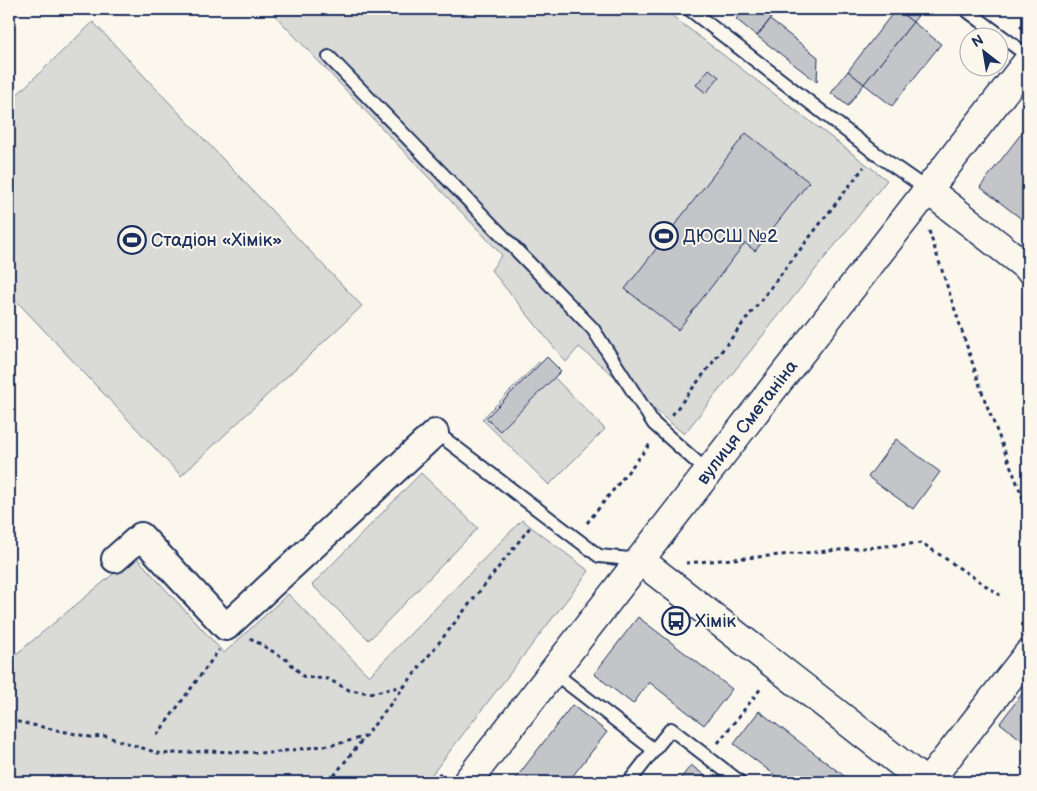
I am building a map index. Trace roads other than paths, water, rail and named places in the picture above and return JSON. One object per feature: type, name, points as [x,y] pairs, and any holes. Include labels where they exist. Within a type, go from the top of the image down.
[{"type":"street","name":"вулиця Сметаніна","points":[[467,782],[708,472],[935,196],[1028,61]]},
{"type":"street","points":[[935,196],[1028,268]]},
{"type":"street","points":[[115,559],[141,536],[226,626],[432,429]]},
{"type":"street","points":[[640,560],[926,782],[1028,654]]},
{"type":"lane","points":[[689,9],[875,153],[935,196]]},
{"type":"lane","points":[[965,9],[1028,56]]},
{"type":"lane","points":[[330,57],[593,329],[654,424],[708,472]]},
{"type":"lane","points":[[432,429],[598,556],[640,560]]},
{"type":"lane","points":[[553,672],[654,750]]},
{"type":"lane","points":[[629,782],[671,729],[740,782]]},
{"type":"place","name":"ДЮСШ №2","points":[[664,236]]},
{"type":"place","name":"Стадіон «Хімік»","points":[[132,240]]},
{"type":"place","name":"Хімік","points":[[676,621]]}]
